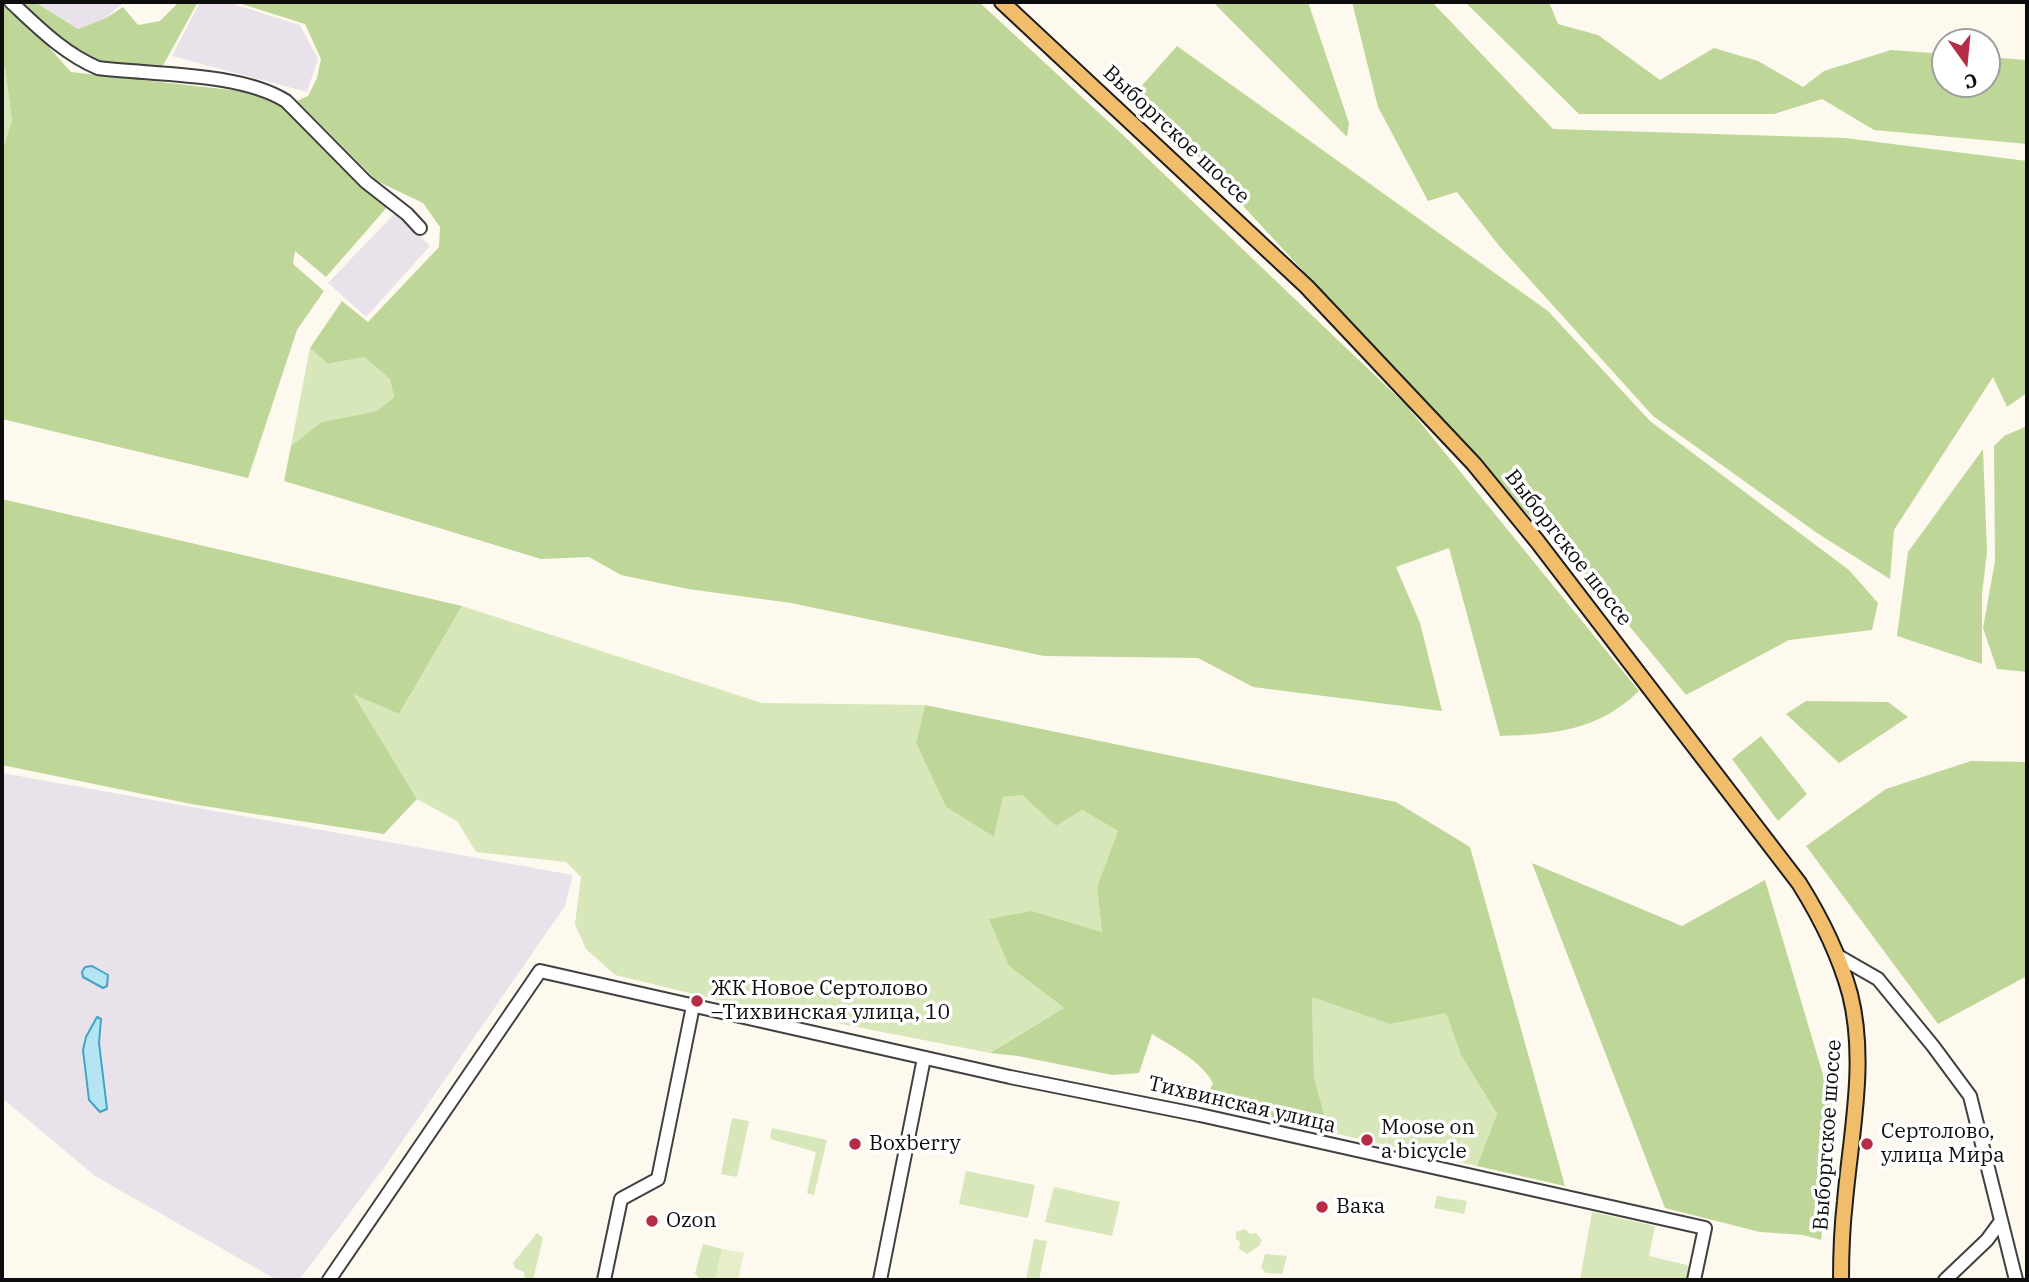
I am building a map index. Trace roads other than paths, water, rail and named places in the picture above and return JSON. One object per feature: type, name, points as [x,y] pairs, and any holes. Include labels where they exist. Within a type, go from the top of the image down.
[{"type":"main road","name":"Выборгское шоссе","points":[[1002,2],[1307,287],[1474,464],[1537,541],[1769,841],[1823,921],[1838,956],[1850,996],[1857,1058],[1841,1249],[1843,1280]]},
{"type":"street","points":[[10,2],[57,45],[79,60],[98,68],[246,84],[273,93],[286,101],[366,182],[407,214],[420,228]]},
{"type":"street","points":[[1838,956],[1878,979],[1970,1096],[2016,1280]]},
{"type":"street","name":"Тихвинская улица","points":[[329,1280],[540,971],[1010,1077],[1200,1115],[1705,1228],[1694,1280]]},
{"type":"street","points":[[604,1280],[621,1199],[658,1179],[693,1006]]},
{"type":"street","points":[[880,1280],[924,1058]]},
{"type":"street","points":[[1945,1280],[1987,1240],[2001,1221]]},
{"type":"water","points":[[92,966],[108,975],[107,986],[103,988],[83,977],[85,967]]},
{"type":"water","points":[[97,1017],[101,1019],[99,1043],[107,1109],[100,1112],[89,1100],[83,1050],[86,1037]]},
{"type":"place","name":"ЖК Новое Сертолово –Тихвинская улица, 10","points":[[697,1001]]},
{"type":"place","name":"Moose on a bicycle","points":[[1367,1140]]},
{"type":"place","name":"Boxberry","points":[[855,1144]]},
{"type":"place","name":"Сертолово, улица Мира","points":[[1867,1144]]},
{"type":"place","name":"Вака","points":[[1322,1207]]},
{"type":"place","name":"Ozon","points":[[652,1221]]}]
